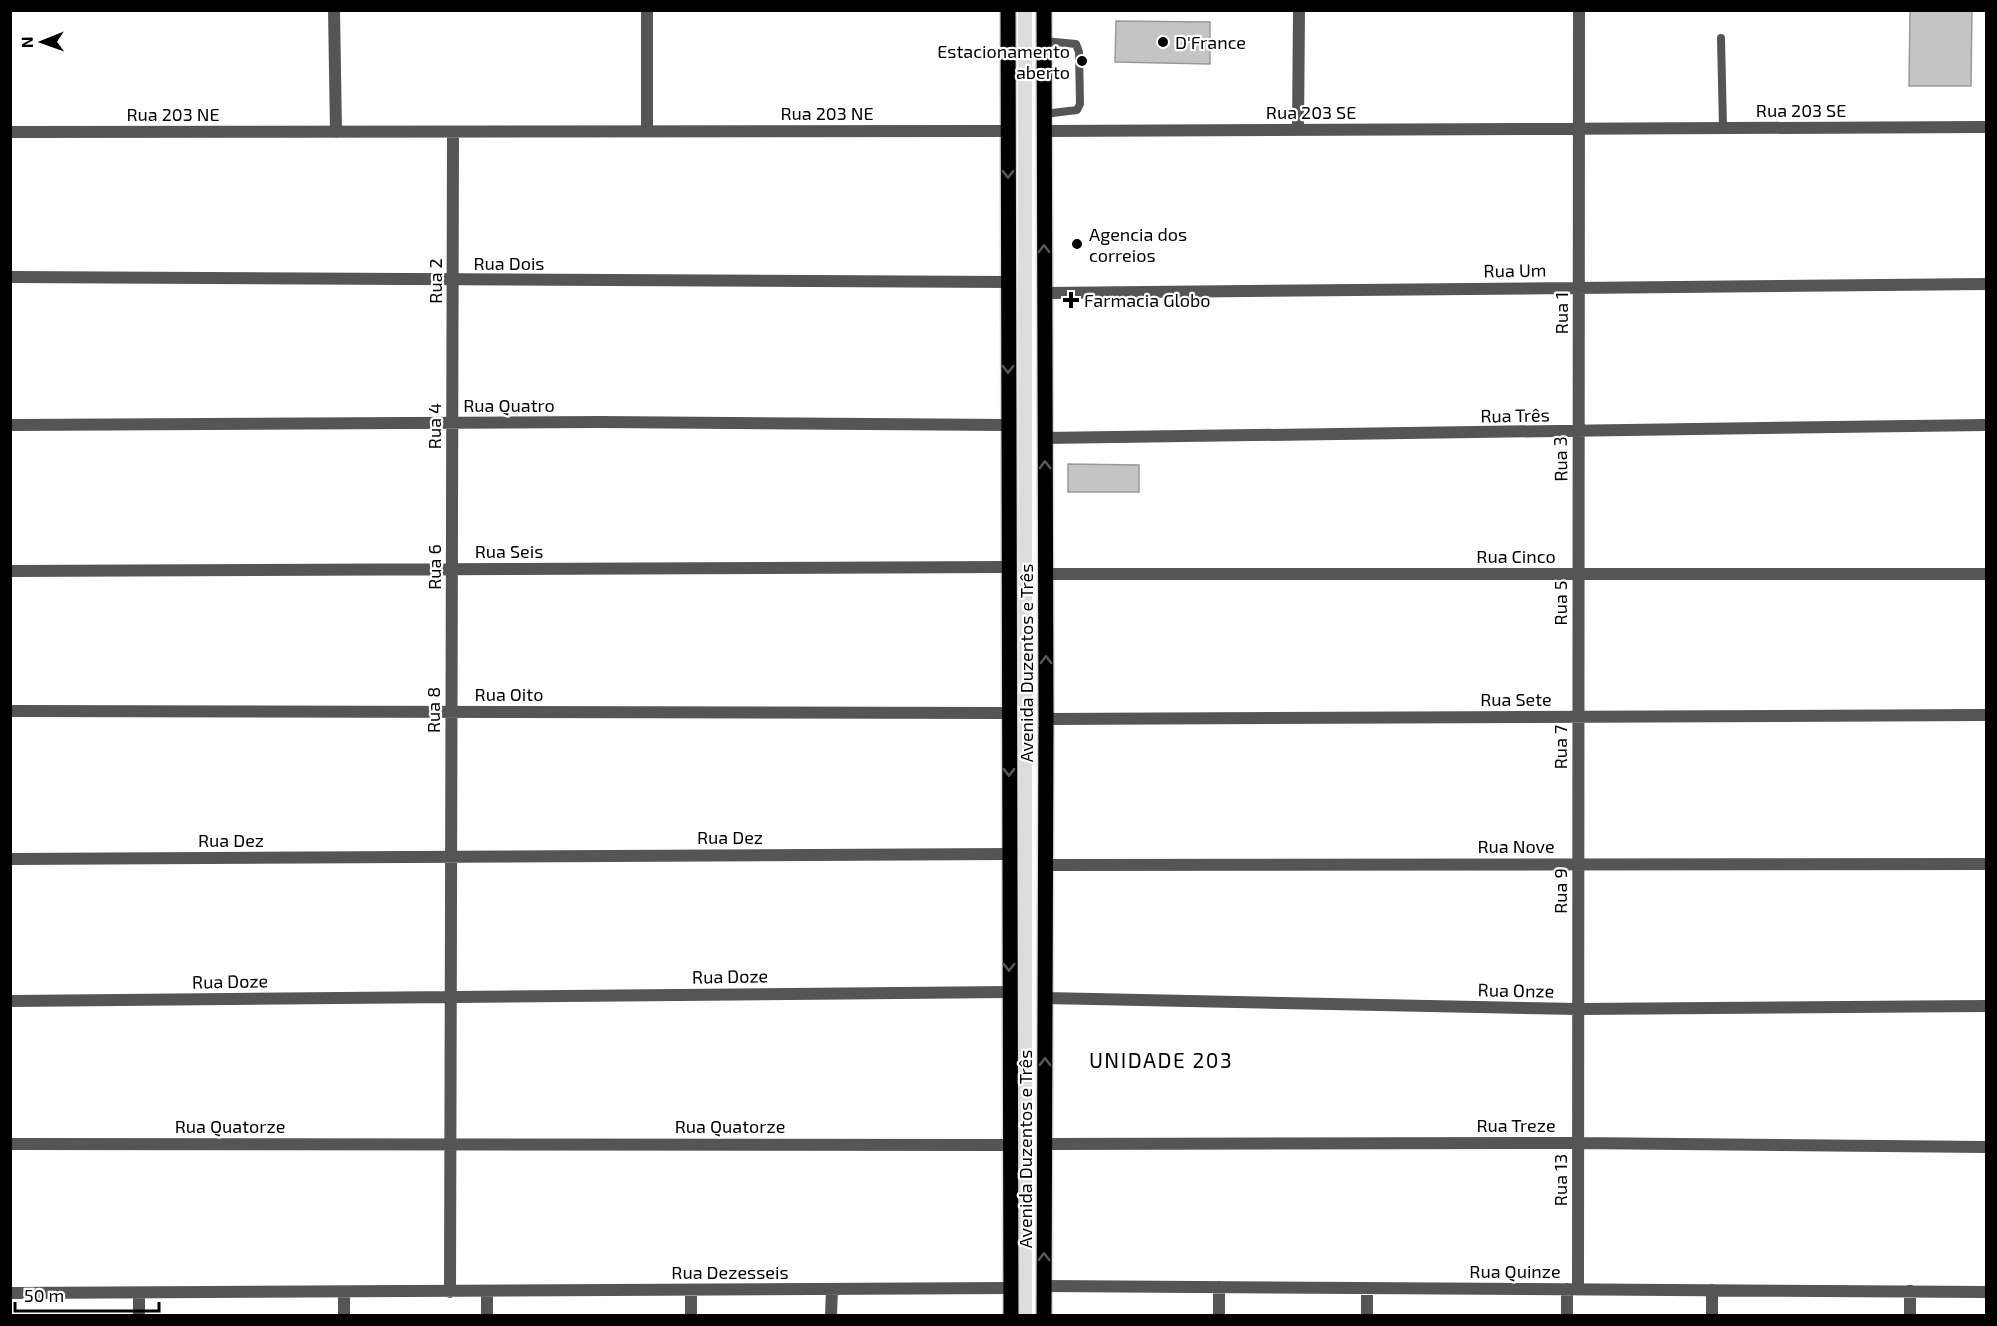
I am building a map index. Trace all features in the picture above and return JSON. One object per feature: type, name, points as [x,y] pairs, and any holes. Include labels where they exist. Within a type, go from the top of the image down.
[{"type":"main road","name":"Avenida Duzentos e Três","points":[[1008,10],[1011,1316]]},
{"type":"main road","name":"Avenida Duzentos e Três","points":[[1044,10],[1046,719],[1044,1316]]},
{"type":"street","points":[[334,10],[336,132]]},
{"type":"street","points":[[647,10],[647,131]]},
{"type":"street","points":[[1298,130],[1299,10]]},
{"type":"street","points":[[1579,10],[1579,129]]},
{"type":"street","name":"Rua 203 SE","points":[[1044,131],[1986,128]]},
{"type":"street","name":"Rua 1","points":[[1579,129],[1579,352]]},
{"type":"street","name":"Rua 203 NE","points":[[10,132],[1008,131]]},
{"type":"street","name":"Rua 2","points":[[452,356],[453,132]]},
{"type":"street","name":"Rua Dois","points":[[10,277],[1008,282]]},
{"type":"street","name":"Rua Um","points":[[1044,293],[1986,284]]},
{"type":"street","name":"Rua 3","points":[[1579,352],[1579,494]]},
{"type":"street","name":"Rua 4","points":[[452,356],[452,496]]},
{"type":"street","name":"Rua Quatro","points":[[10,426],[452,423],[1008,425]]},
{"type":"street","name":"Rua Três","points":[[1044,438],[1986,425]]},
{"type":"street","name":"Rua 5","points":[[1578,640],[1579,494]]},
{"type":"street","name":"Rua 6","points":[[452,496],[452,639]]},
{"type":"street","name":"Rua Seis","points":[[10,571],[1008,567]]},
{"type":"street","name":"Rua Cinco","points":[[1045,574],[1986,574]]},
{"type":"street","name":"Rua 8","points":[[451,857],[452,639]]},
{"type":"street","name":"Rua 7","points":[[1578,640],[1578,783]]},
{"type":"street","name":"Rua Oito","points":[[10,711],[1008,713]]},
{"type":"street","name":"Rua Sete","points":[[1046,719],[1986,715]]},
{"type":"street","name":"Rua 9","points":[[1578,783],[1578,1009]]},
{"type":"street","name":"Rua Dez","points":[[10,859],[1009,854]]},
{"type":"street","points":[[450,1292],[451,857]]},
{"type":"street","name":"Rua Nove","points":[[1046,865],[1986,864]]},
{"type":"street","name":"Rua Doze","points":[[10,1001],[1009,992]]},
{"type":"street","name":"Rua Onze","points":[[1045,998],[1578,1009],[1986,1005]]},
{"type":"street","name":"Rua 13","points":[[1567,1316],[1573,1289],[1578,1217],[1578,1009]]},
{"type":"street","name":"Rua Treze","points":[[1045,1144],[1578,1143],[1986,1147]]},
{"type":"street","name":"Rua Quatorze","points":[[10,1144],[1010,1144]]},
{"type":"street","name":"Rua Quinze","points":[[1044,1286],[1986,1292]]},
{"type":"street","points":[[1219,1287],[1219,1316]]},
{"type":"street","name":"Rua Dezesseis","points":[[10,1293],[1011,1288]]},
{"type":"street","points":[[1367,1288],[1367,1316]]},
{"type":"street","points":[[831,1316],[832,1289]]},
{"type":"street","points":[[691,1290],[691,1316]]},
{"type":"street","points":[[1712,1290],[1712,1316]]},
{"type":"street","points":[[487,1291],[487,1316]]},
{"type":"street","points":[[1910,1291],[1910,1316]]},
{"type":"street","points":[[344,1293],[344,1316]]},
{"type":"street","points":[[139,1294],[139,1316]]},
{"type":"lane","points":[[1721,38],[1724,128]]},
{"type":"lane","points":[[1044,41],[1076,44],[1079,52],[1080,104],[1077,110],[1071,113],[1044,114]]},
{"type":"shaded area","points":[[1018,11],[1032,11],[1032,1316],[1019,1315]]},
{"type":"building","points":[[1910,10],[1972,10],[1971,86],[1909,86]]},
{"type":"building","name":"D'France","points":[[1116,21],[1210,22],[1210,64],[1115,62]]},
{"type":"building","points":[[1068,464],[1139,465],[1139,492],[1068,492]]},
{"type":"place","name":"D'France","points":[[1163,42]]},
{"type":"place","name":"Estacionamento aberto","points":[[1082,61]]},
{"type":"place","name":"Agencia dos correios","points":[[1077,244]]},
{"type":"place","name":"Farmacia Globo","points":[[1071,300]]},
{"type":"district","name":"UNIDADE 203","points":[[1161,1059]]}]
